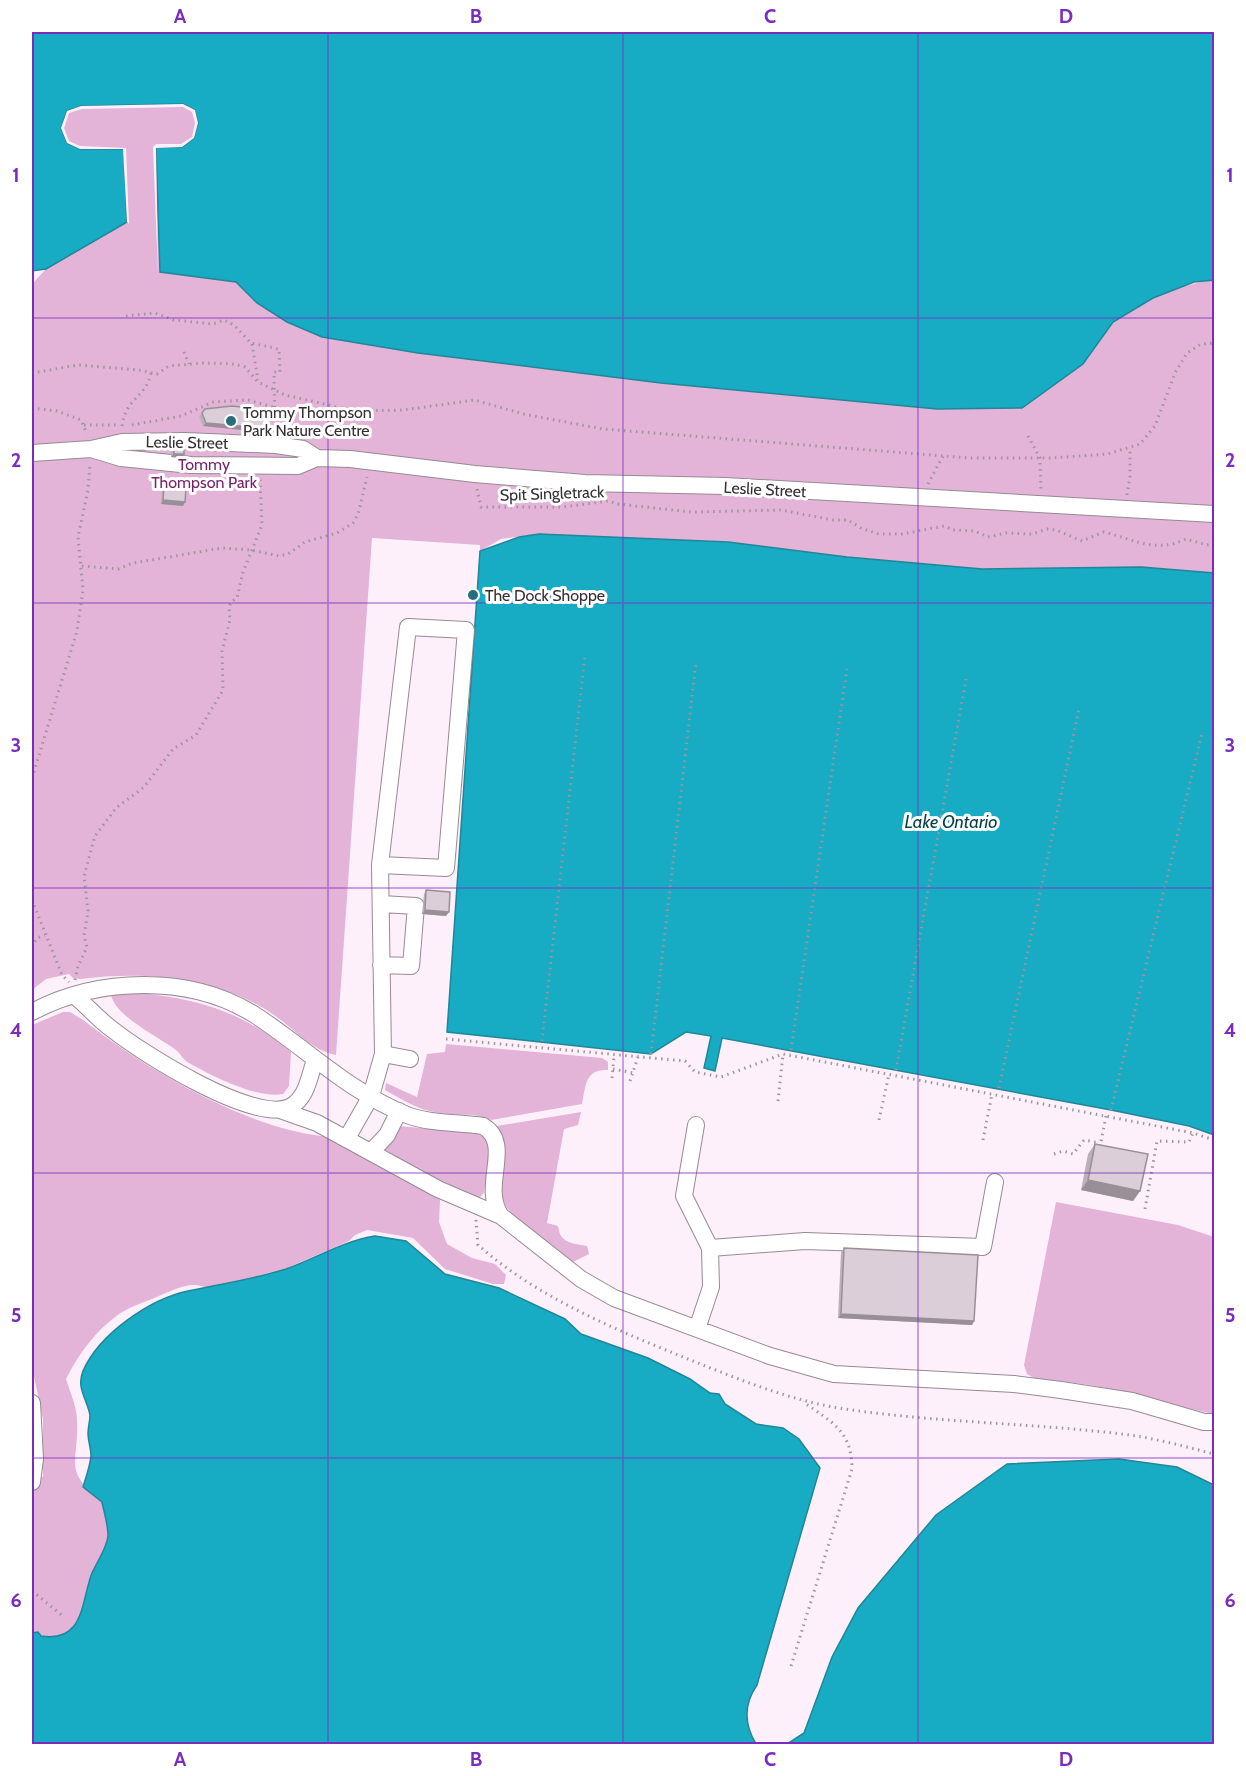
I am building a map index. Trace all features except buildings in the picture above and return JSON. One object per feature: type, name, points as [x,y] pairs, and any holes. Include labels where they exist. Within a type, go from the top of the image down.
[{"type":"street","name":"Leslie Street","points":[[32,453],[91,449],[122,442],[185,441],[276,445],[303,449],[317,458]]},
{"type":"street","name":"Leslie Street","points":[[91,449],[121,458],[191,465],[297,466],[317,458],[370,460],[475,474],[585,483],[725,486],[1215,514]]},
{"type":"street","points":[[346,1138],[371,1096],[383,1054],[380,865],[408,627],[466,630],[447,868],[380,865]]},
{"type":"street","points":[[381,904],[416,906],[411,966],[381,965]]},
{"type":"street","points":[[32,1012],[75,989],[136,984],[202,992],[253,1014],[331,1073],[399,1111],[426,1120],[477,1125],[489,1129],[494,1134],[498,1147],[492,1197],[501,1216]]},
{"type":"street","points":[[75,989],[112,1030],[165,1065],[249,1106],[280,1110],[317,1123],[438,1189],[501,1216],[595,1289],[614,1298],[770,1356],[834,1374],[1014,1384],[1132,1401],[1204,1422],[1215,1422]]},
{"type":"street","points":[[383,1054],[410,1059]]},
{"type":"street","points":[[280,1110],[300,1099],[306,1089],[315,1060]]},
{"type":"street","points":[[372,1151],[387,1135],[399,1111]]},
{"type":"street","points":[[696,1125],[684,1196],[710,1248],[711,1287],[697,1329]]},
{"type":"street","points":[[710,1248],[805,1241],[983,1247],[994,1182]]},
{"type":"street","points":[[32,1403],[35,1459],[32,1482]]},
{"type":"path","points":[[126,316],[155,313],[174,320],[213,324],[224,320],[234,325],[252,344],[258,382]]},
{"type":"path","points":[[252,344],[279,349],[280,372],[274,372],[273,407],[276,445]]},
{"type":"path","points":[[32,373],[78,365],[139,370],[157,374],[189,364],[237,365],[245,367],[258,382],[295,399],[358,411],[403,410],[474,400],[523,414],[603,429],[943,456],[1040,458],[1080,457],[1130,449],[1144,441],[1155,426],[1175,373],[1187,353],[1201,344],[1215,344]]},
{"type":"path","points":[[184,352],[189,364]]},
{"type":"path","points":[[122,426],[126,408],[146,387],[151,373]]},
{"type":"path","points":[[84,425],[122,426],[181,416],[213,402],[248,400],[273,407]]},
{"type":"path","points":[[32,408],[57,411],[81,420],[91,449],[88,490],[78,537],[82,566],[81,606],[72,655],[32,778]]},
{"type":"path","points":[[1028,436],[1040,458],[1042,505]]},
{"type":"path","points":[[1124,509],[1130,476],[1130,449]]},
{"type":"path","points":[[925,497],[930,477],[943,456]]},
{"type":"path","points":[[82,566],[118,569],[133,562],[184,552],[222,548],[251,550],[279,556],[288,554],[305,542],[337,533],[353,523],[358,514],[370,460]]},
{"type":"path","points":[[75,989],[78,966],[87,947],[84,936],[88,911],[84,876],[95,836],[116,808],[144,787],[173,749],[196,735],[223,690],[222,651],[230,620],[229,607],[231,602],[237,598],[243,572],[262,525],[260,466]]},
{"type":"path","name":"Spit Singletrack","points":[[475,474],[481,507],[562,507],[609,501],[617,504],[692,512],[781,510],[833,520],[848,519],[861,528],[879,534],[902,534],[944,526],[953,530],[975,531],[988,537],[1006,533],[1032,534],[1047,529],[1056,530],[1082,541],[1104,532],[1143,545],[1176,544],[1186,538],[1207,544],[1215,543]]},
{"type":"path","points":[[542,1041],[585,655]]},
{"type":"path","points":[[651,1054],[696,662]]},
{"type":"path","points":[[792,1050],[847,669]]},
{"type":"path","points":[[896,1070],[966,679]]},
{"type":"path","points":[[999,1088],[1079,709]]},
{"type":"path","points":[[1111,1110],[1202,733]]},
{"type":"path","points":[[32,900],[62,975]]},
{"type":"path","points":[[32,946],[37,938],[45,935]]},
{"type":"path","points":[[446,1039],[685,1061],[695,1072],[721,1077],[783,1054],[1193,1133],[1215,1140]]},
{"type":"path","points":[[778,1101],[783,1054]]},
{"type":"path","points":[[612,1078],[614,1055]]},
{"type":"path","points":[[630,1081],[638,1057]]},
{"type":"path","points":[[613,1069],[634,1073]]},
{"type":"path","points":[[879,1120],[889,1074]]},
{"type":"path","points":[[983,1140],[992,1094]]},
{"type":"path","points":[[1099,1150],[1106,1116]]},
{"type":"path","points":[[1145,1209],[1157,1141],[1189,1142],[1193,1133]]},
{"type":"path","points":[[1054,1154],[1063,1151],[1073,1154],[1084,1140],[1100,1143]]},
{"type":"path","points":[[1143,1158],[1154,1159]]},
{"type":"path","points":[[790,1666],[852,1469],[852,1453],[847,1439],[838,1426],[802,1401]]},
{"type":"path","points":[[32,1591],[63,1616]]},
{"type":"green space","name":"Tommy Thompson Park","points":[[183,104],[195,110],[198,123],[160,272],[236,282],[257,303],[322,337],[418,353],[661,383],[1083,364],[1113,322],[1134,307],[1189,285],[1214,280],[1214,573],[1141,567],[982,569],[847,557],[728,542],[539,534],[501,539],[480,551],[480,545],[372,538],[336,1055],[310,1043],[271,1013],[250,1001],[203,984],[154,976],[80,979],[73,978],[69,974],[46,979],[32,990],[32,284],[46,269],[127,222],[80,149],[67,143],[61,128],[67,111],[81,106]]},
{"type":"green space","points":[[139,993],[201,1004],[238,1017],[256,1027],[291,1052],[289,1086],[283,1094],[272,1095],[248,1090],[187,1062],[176,1050],[129,1019],[111,995]]},
{"type":"green space","points":[[63,1012],[70,1012],[138,1059],[203,1096],[237,1112],[271,1124],[304,1133],[336,1137],[431,1188],[440,1200],[439,1222],[447,1244],[472,1258],[495,1264],[506,1275],[504,1284],[493,1284],[445,1269],[413,1238],[367,1230],[355,1235],[349,1241],[287,1268],[209,1289],[197,1285],[179,1288],[129,1308],[111,1320],[88,1344],[66,1379],[77,1415],[75,1465],[77,1473],[90,1491],[102,1502],[108,1539],[92,1573],[83,1607],[74,1627],[66,1633],[55,1636],[41,1636],[38,1632],[32,1633],[32,1474],[43,1477],[43,1419],[32,1367],[32,1025]]},
{"type":"green space","points":[[446,1044],[602,1058],[608,1062],[608,1070],[600,1070],[591,1075],[586,1085],[582,1104],[491,1120],[478,1116],[433,1112],[385,1090],[386,1083],[417,1097],[427,1054],[445,1052]]},
{"type":"green space","points":[[581,1112],[578,1125],[564,1129],[547,1223],[558,1226],[561,1236],[567,1241],[587,1246],[589,1254],[573,1262],[531,1231],[505,1205],[501,1188],[503,1144],[497,1126]]},
{"type":"green space","points":[[399,1126],[482,1134],[487,1137],[490,1151],[484,1193],[480,1197],[457,1190],[430,1177],[382,1148]]},
{"type":"green space","points":[[1056,1202],[1178,1225],[1214,1237],[1214,1414],[1087,1384],[1041,1380],[1027,1374],[1024,1365]]},
{"type":"water","points":[[32,32],[1214,32],[1214,280],[1194,282],[1153,298],[1113,322],[1083,364],[1022,408],[937,409],[661,383],[418,353],[322,337],[287,322],[257,303],[236,282],[160,272],[156,147],[182,147],[194,138],[198,123],[195,110],[183,104],[81,106],[67,111],[61,128],[67,143],[80,149],[124,149],[127,222],[46,269],[32,271]]},
{"type":"water","name":"Lake Ontario","points":[[539,534],[728,542],[847,557],[982,569],[1141,567],[1214,573],[1214,1135],[1189,1126],[1111,1110],[722,1038],[715,1071],[704,1068],[711,1036],[686,1032],[651,1054],[447,1032],[480,551],[519,537]]},
{"type":"water","points":[[375,1236],[406,1241],[445,1274],[499,1288],[565,1319],[581,1334],[648,1358],[690,1379],[710,1393],[719,1394],[725,1404],[756,1424],[783,1428],[799,1439],[820,1468],[757,1685],[747,1707],[747,1722],[756,1744],[32,1744],[32,1633],[38,1632],[41,1636],[55,1636],[66,1633],[74,1627],[83,1607],[92,1573],[108,1539],[102,1502],[83,1487],[91,1456],[88,1433],[90,1415],[81,1377],[91,1357],[101,1344],[127,1320],[173,1295],[286,1269],[341,1246]]},
{"type":"water","points":[[1119,1459],[1177,1467],[1214,1485],[1214,1744],[787,1744],[804,1733],[832,1657],[858,1608],[936,1515],[1007,1464]]},
{"type":"pier","points":[[183,104],[195,110],[198,123],[194,138],[182,147],[156,148],[158,274],[153,147],[156,144],[181,144],[192,137],[195,123],[192,112],[183,107],[82,109],[69,113],[64,128],[69,141],[80,146],[126,148],[129,224],[127,222],[123,149],[80,149],[67,143],[61,128],[67,111],[81,106]]},
{"type":"place","name":"Tommy Thompson Park Nature Centre","points":[[231,421]]},
{"type":"place","name":"The Dock Shoppe","points":[[473,595]]}]
